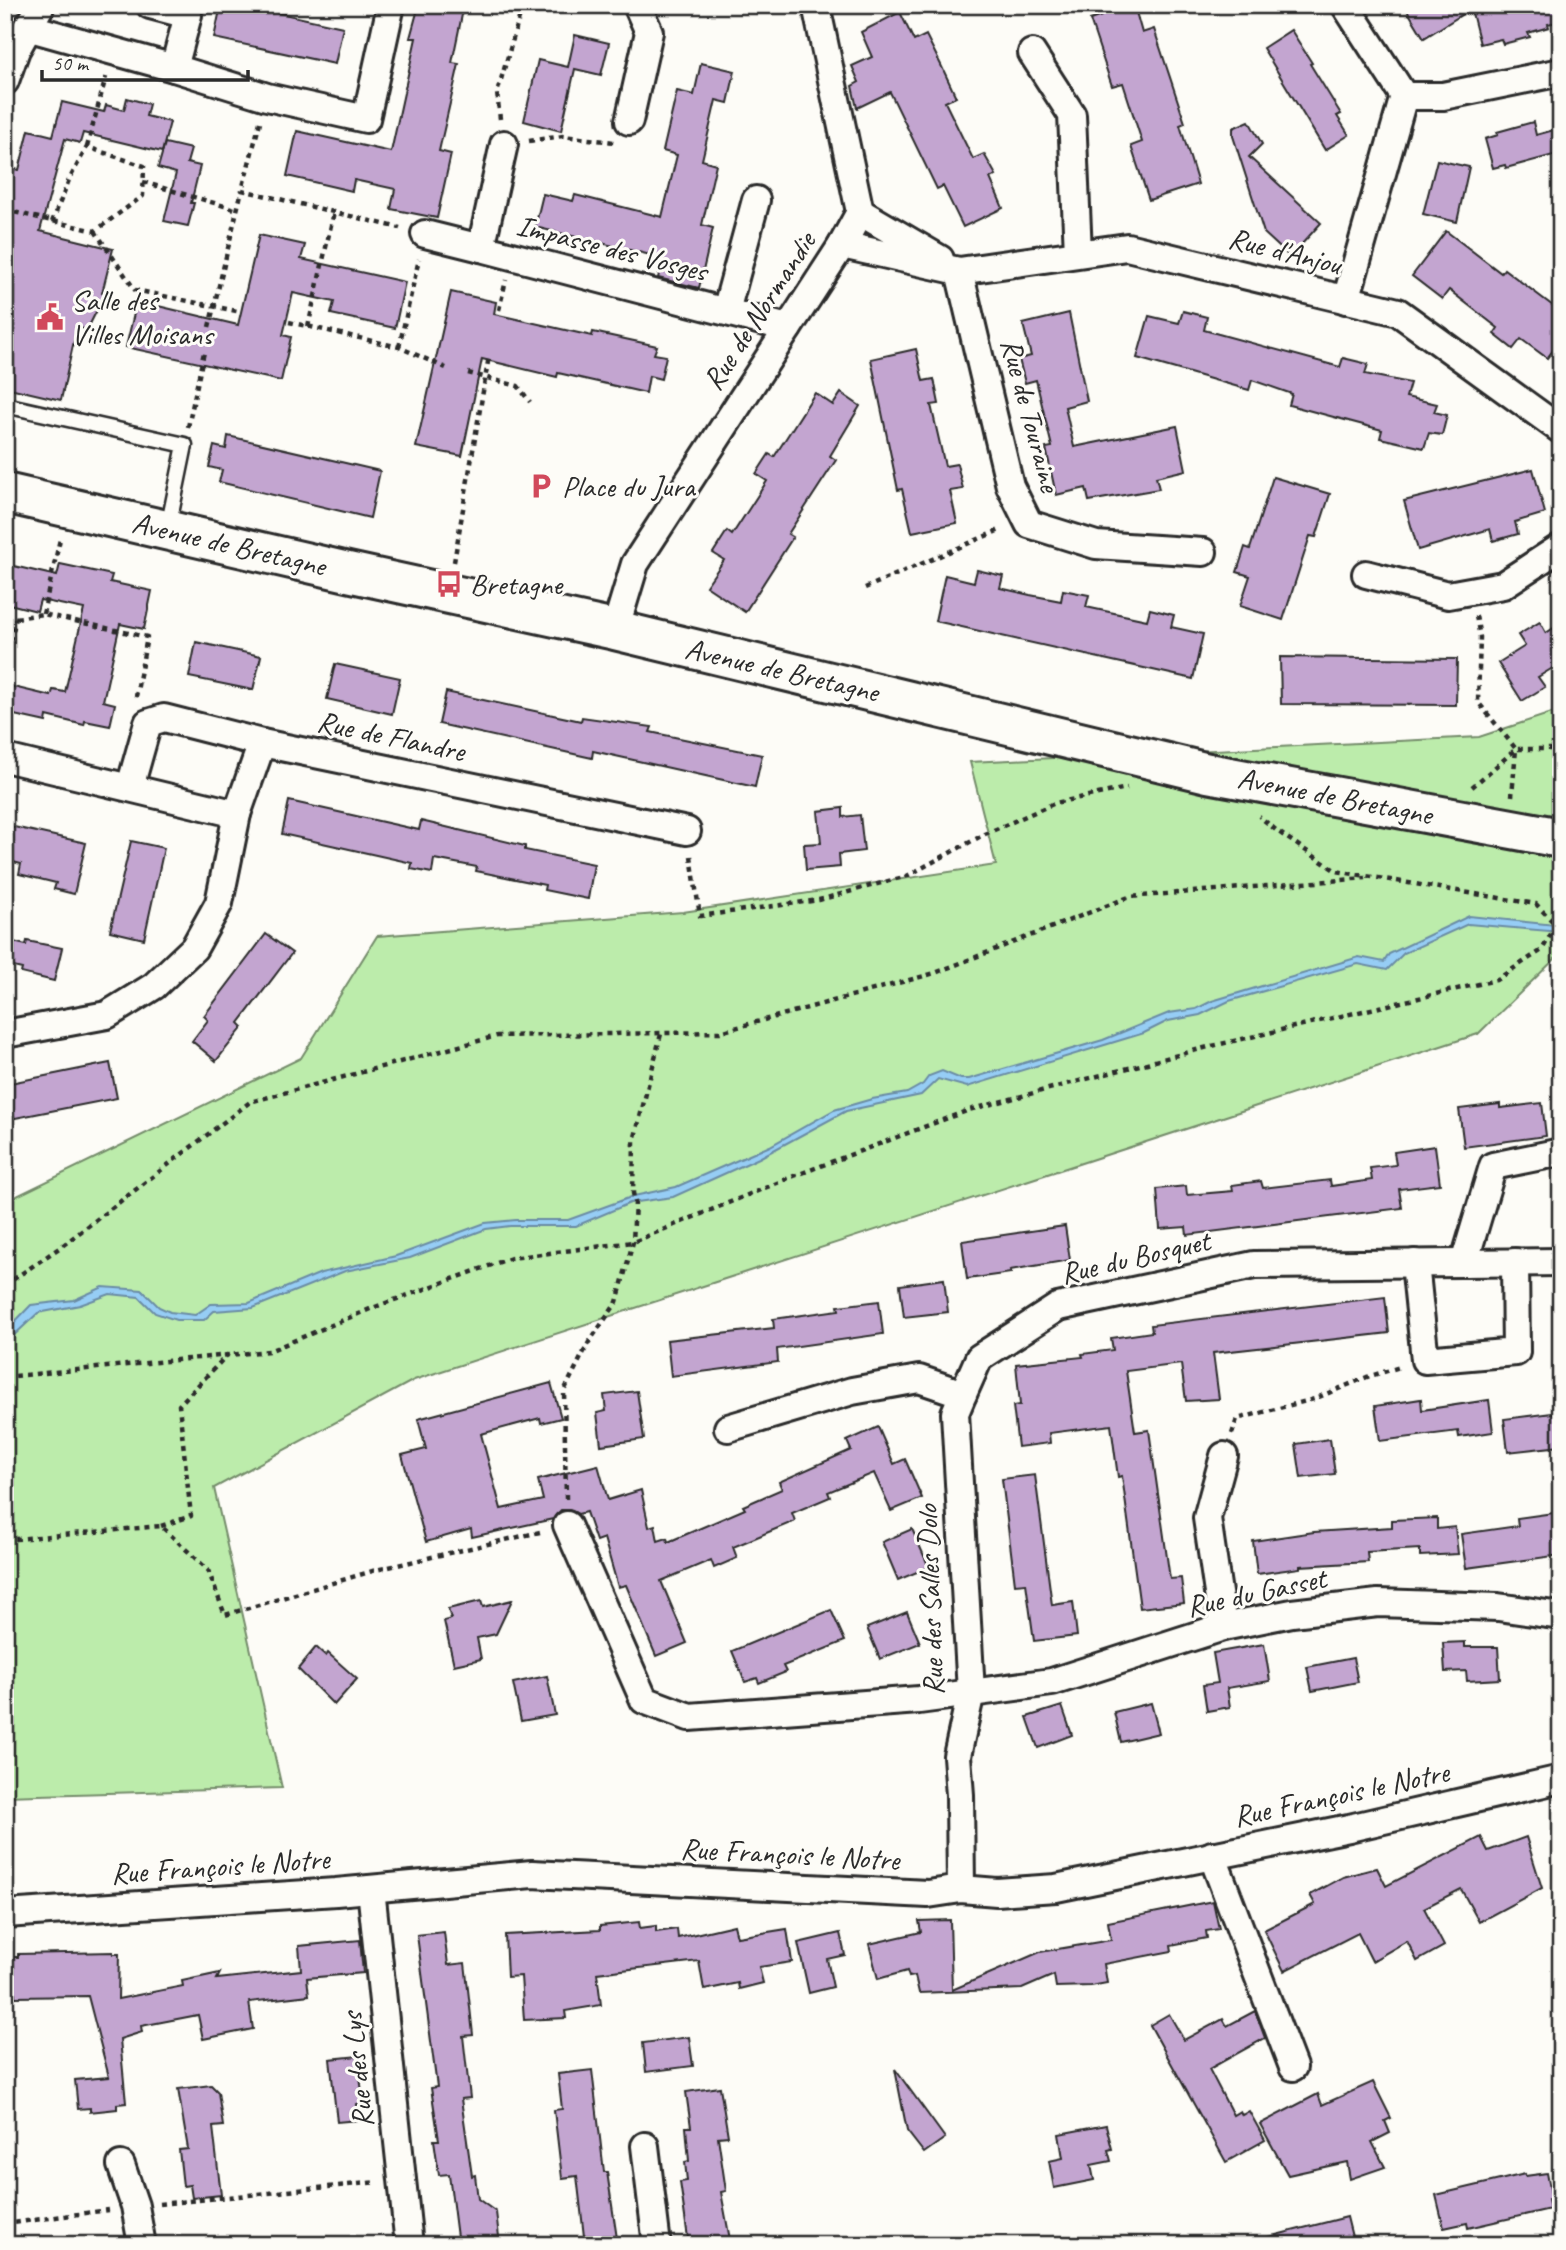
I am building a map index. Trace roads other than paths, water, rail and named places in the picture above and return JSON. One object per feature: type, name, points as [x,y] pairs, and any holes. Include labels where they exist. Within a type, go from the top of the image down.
[{"type":"street","points":[[150,5],[188,15],[174,68]]},
{"type":"street","points":[[5,80],[16,50],[34,16],[113,51],[267,97],[366,119],[391,5]]},
{"type":"street","points":[[629,121],[649,33],[638,5]]},
{"type":"street","points":[[816,5],[860,212],[959,271]]},
{"type":"street","points":[[1345,5],[1404,96],[1346,300]]},
{"type":"street","points":[[1032,53],[1072,115],[1078,253]]},
{"type":"street","points":[[1404,96],[1443,96],[1561,72]]},
{"type":"street","name":"Impasse des Vosges","points":[[504,144],[481,248],[788,328]]},
{"type":"street","points":[[726,311],[756,200]]},
{"type":"street","name":"Rue de Normandie","points":[[615,630],[635,564],[842,246],[860,212]]},
{"type":"street","points":[[425,234],[481,248]]},
{"type":"street","points":[[842,246],[959,271]]},
{"type":"street","name":"Rue d'Anjou","points":[[959,271],[1127,247],[1398,313],[1561,430]]},
{"type":"street","name":"Rue de Touraine","points":[[959,271],[1010,486],[1028,524],[1096,545],[1203,552]]},
{"type":"street","name":"Avenue de Bretagne","points":[[5,493],[615,630],[1208,772],[1561,838]]},
{"type":"street","points":[[1366,574],[1448,595],[1503,585],[1561,547]]},
{"type":"street","name":"Rue de Flandre","points":[[131,787],[148,723],[164,718],[262,743],[687,831]]},
{"type":"street","points":[[5,1034],[107,1015],[154,986],[194,948],[219,903],[237,814],[262,743]]},
{"type":"street","points":[[5,758],[237,814]]},
{"type":"street","points":[[1464,1263],[1493,1166],[1561,1152]]},
{"type":"street","points":[[1415,1263],[1425,1360],[1516,1352],[1515,1262]]},
{"type":"street","name":"Rue du Bosquet","points":[[963,1394],[979,1358],[1058,1307],[1254,1265],[1561,1262]]},
{"type":"street","points":[[727,1428],[852,1391],[919,1379],[963,1394]]},
{"type":"street","name":"Rue des Salles Dolo","points":[[961,1889],[957,1756],[971,1692],[955,1413],[963,1394]]},
{"type":"street","points":[[1223,1627],[1207,1518],[1224,1456]]},
{"type":"street","name":"Rue du Gasset","points":[[567,1525],[644,1700],[688,1717],[919,1700],[1052,1682],[1223,1627],[1292,1613],[1378,1603],[1498,1607],[1561,1616]]},
{"type":"street","name":"Rue François le Notre","points":[[5,1914],[371,1889],[532,1874],[928,1894],[961,1889],[997,1892],[1056,1888],[1349,1828],[1561,1779]]},
{"type":"street","points":[[1212,1856],[1293,2067]]},
{"type":"street","name":"Rue des Lys","points":[[371,1889],[409,2245]]},
{"type":"street","points":[[645,2146],[657,2245]]},
{"type":"street","points":[[121,2165],[135,2206],[142,2245]]},
{"type":"lane","points":[[5,404],[184,445],[168,530]]},
{"type":"water","points":[[1561,913],[1561,932],[1468,924],[1404,953],[1387,970],[1358,964],[1229,1001],[1200,1015],[1168,1021],[1144,1033],[967,1087],[938,1079],[921,1095],[846,1111],[759,1158],[673,1197],[630,1203],[576,1226],[510,1226],[486,1229],[410,1258],[345,1271],[253,1308],[214,1311],[204,1320],[176,1320],[155,1313],[139,1297],[110,1294],[80,1305],[38,1313],[11,1338],[5,1340],[5,1332],[31,1305],[74,1300],[103,1287],[142,1290],[159,1307],[170,1312],[195,1315],[211,1304],[249,1303],[321,1273],[396,1256],[485,1223],[568,1220],[634,1196],[676,1187],[770,1146],[834,1110],[907,1093],[923,1084],[929,1076],[942,1071],[961,1079],[969,1079],[1103,1040],[1169,1013],[1196,1009],[1212,1001],[1359,957],[1384,962],[1389,954],[1469,916],[1555,925]]},
{"type":"place","name":"Salle des Villes Moisans","points":[[50,317]]},
{"type":"place","name":"Place du Jura","points":[[541,486]]},
{"type":"place","name":"Bretagne","points":[[449,584]]}]
